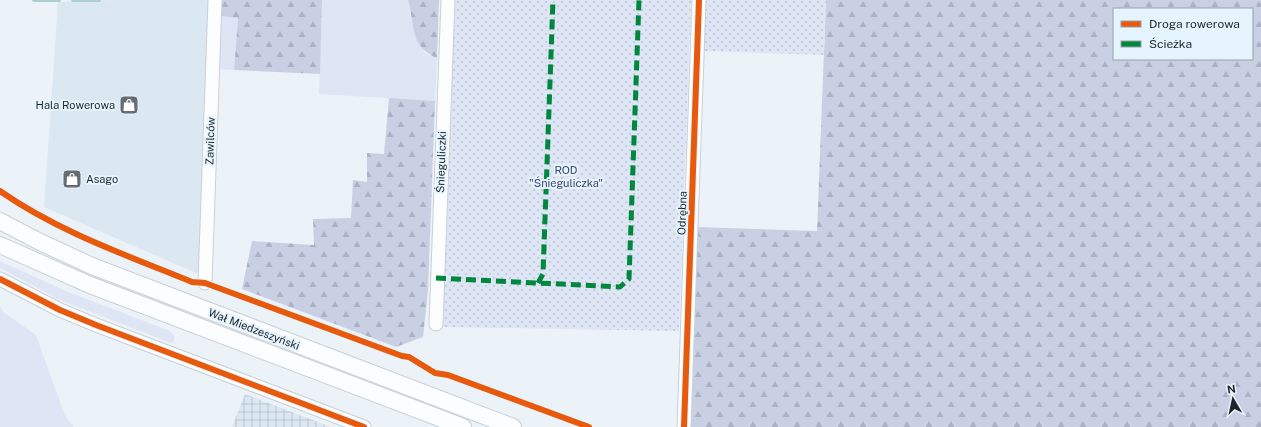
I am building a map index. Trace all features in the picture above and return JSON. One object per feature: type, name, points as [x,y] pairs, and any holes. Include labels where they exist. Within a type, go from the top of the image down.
[{"type":"main road","name":"Wał Miedzeszyński","points":[[0,222],[38,242],[92,266],[513,427]]},
{"type":"main road","name":"Wał Miedzeszyński","points":[[0,245],[90,284],[463,427]]},
{"type":"street","name":"Zawilców","points":[[205,283],[215,0]]},
{"type":"street","name":"Śnieguliczki","points":[[436,324],[448,0]]},
{"type":"street","name":"Odrębna","points":[[684,427],[699,0]]},
{"type":"street","points":[[0,279],[60,310],[96,325],[364,427]]},
{"type":"shaded area","points":[[113,0],[212,0],[201,273],[196,273],[44,207],[58,2]]},
{"type":"shaded area","points":[[245,394],[331,427],[232,427]]},
{"type":"green space","points":[[220,0],[322,0],[320,74],[234,70],[238,18],[219,16]]},
{"type":"green space","points":[[322,0],[408,0],[412,24],[425,53],[437,58],[435,101],[319,94]]},
{"type":"green space","points":[[408,0],[439,0],[437,58],[428,53],[417,41]]},
{"type":"green space","name":"ROD \"Śnieguliczka\"","points":[[454,0],[691,0],[679,331],[442,327],[443,284],[447,282],[447,274],[444,271]]},
{"type":"green space","points":[[706,0],[826,0],[824,55],[704,51]]},
{"type":"green space","points":[[826,0],[1261,0],[1261,427],[691,427],[697,227],[817,231]]},
{"type":"green space","points":[[219,16],[238,18],[234,70],[217,69]]},
{"type":"green space","points":[[389,98],[435,101],[428,291],[423,337],[396,347],[242,289],[252,241],[314,245],[313,219],[351,218],[353,180],[367,182],[367,153],[384,154]]},
{"type":"green space","points":[[0,261],[66,291],[170,331],[174,336],[174,341],[171,343],[60,300],[0,268]]},
{"type":"green space","points":[[0,306],[3,312],[36,335],[65,416],[74,427],[0,427]]},
{"type":"waterway","points":[[34,0],[59,0]]},
{"type":"waterway","points":[[73,0],[99,0]]},
{"type":"marked path","points":[[538,283],[543,274],[553,0]]},
{"type":"marked path","points":[[436,278],[620,287],[629,279],[639,0]]},
{"type":"cycle path","points":[[684,427],[699,0]]},
{"type":"cycle path","points":[[0,191],[22,206],[69,231],[142,262],[192,282],[205,283],[402,356],[409,357],[435,373],[448,375],[589,427]]},
{"type":"cycle path","points":[[0,279],[60,310],[96,325],[364,427]]},
{"type":"place","name":"Hala Rowerowa","points":[[129,105]]},
{"type":"place","name":"Asago","points":[[72,179]]}]
